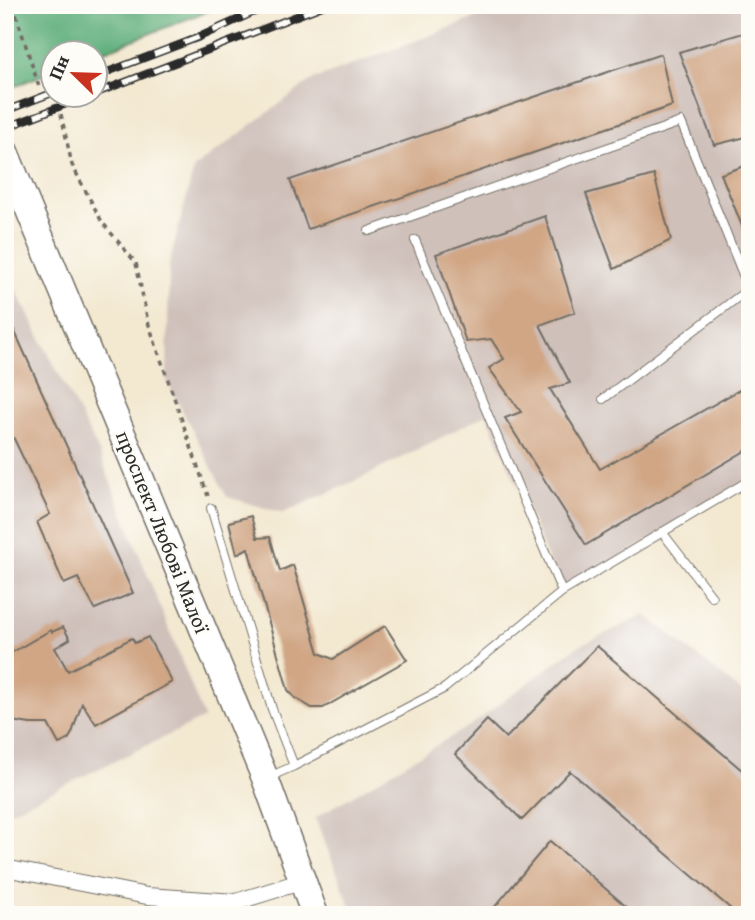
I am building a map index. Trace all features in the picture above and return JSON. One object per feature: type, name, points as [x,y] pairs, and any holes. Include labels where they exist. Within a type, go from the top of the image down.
[{"type":"main road","name":"проспект Любові Малої","points":[[5,152],[265,778],[316,915]]},
{"type":"street","points":[[5,868],[147,895],[236,902],[303,881]]},
{"type":"lane","points":[[369,230],[681,122],[749,289],[603,399]]},
{"type":"lane","points":[[415,240],[562,592]]},
{"type":"lane","points":[[265,778],[294,766],[445,688],[562,592],[750,480]]},
{"type":"lane","points":[[211,508],[272,709],[294,766]]},
{"type":"lane","points":[[662,532],[712,597]]},
{"type":"path","points":[[13,5],[38,84]]},
{"type":"path","points":[[61,114],[72,165],[102,222],[136,263],[148,322],[206,486],[211,508]]},
{"type":"shaded area","points":[[510,5],[750,5],[750,480],[562,592],[487,414],[368,475],[283,513],[227,497],[167,381],[169,265],[194,168],[310,81]]},
{"type":"shaded area","points":[[5,269],[98,450],[204,718],[5,814]]},
{"type":"shaded area","points":[[645,615],[750,698],[750,915],[354,915],[315,818],[474,723],[578,646]]},
{"type":"green space","points":[[5,5],[223,5],[108,50],[108,38],[38,38],[38,77],[5,90]]},
{"type":"building","points":[[750,31],[750,136],[714,145],[679,52]]},
{"type":"building","points":[[661,54],[672,106],[308,229],[290,180]]},
{"type":"building","points":[[750,164],[750,243],[749,243],[721,174]]},
{"type":"building","points":[[654,175],[671,240],[614,269],[586,194]]},
{"type":"building","points":[[545,216],[575,312],[540,325],[570,383],[550,389],[600,469],[750,384],[750,448],[586,545],[505,418],[521,412],[489,368],[504,359],[491,339],[466,342],[436,254]]},
{"type":"building","points":[[5,310],[133,593],[95,609],[78,578],[64,584],[37,522],[50,514],[5,420]]},
{"type":"building","points":[[251,516],[257,538],[270,537],[280,571],[293,565],[319,653],[333,659],[385,626],[407,660],[323,708],[312,708],[295,698],[288,690],[248,548],[237,554],[229,522]]},
{"type":"building","points":[[63,627],[70,639],[55,648],[68,671],[132,638],[135,643],[148,637],[172,682],[96,724],[82,703],[72,733],[68,740],[59,744],[48,724],[5,720],[5,661],[11,653],[51,630],[52,632]]},
{"type":"building","points":[[597,646],[750,777],[750,915],[738,915],[570,771],[522,820],[455,754],[487,720],[506,738]]},
{"type":"building","points":[[550,841],[636,915],[488,915]]},
{"type":"railway","points":[[108,72],[197,38],[270,5]]},
{"type":"railway","points":[[108,89],[325,5]]},
{"type":"railway","points":[[5,111],[38,98]]},
{"type":"railway","points":[[5,128],[56,108]]}]
